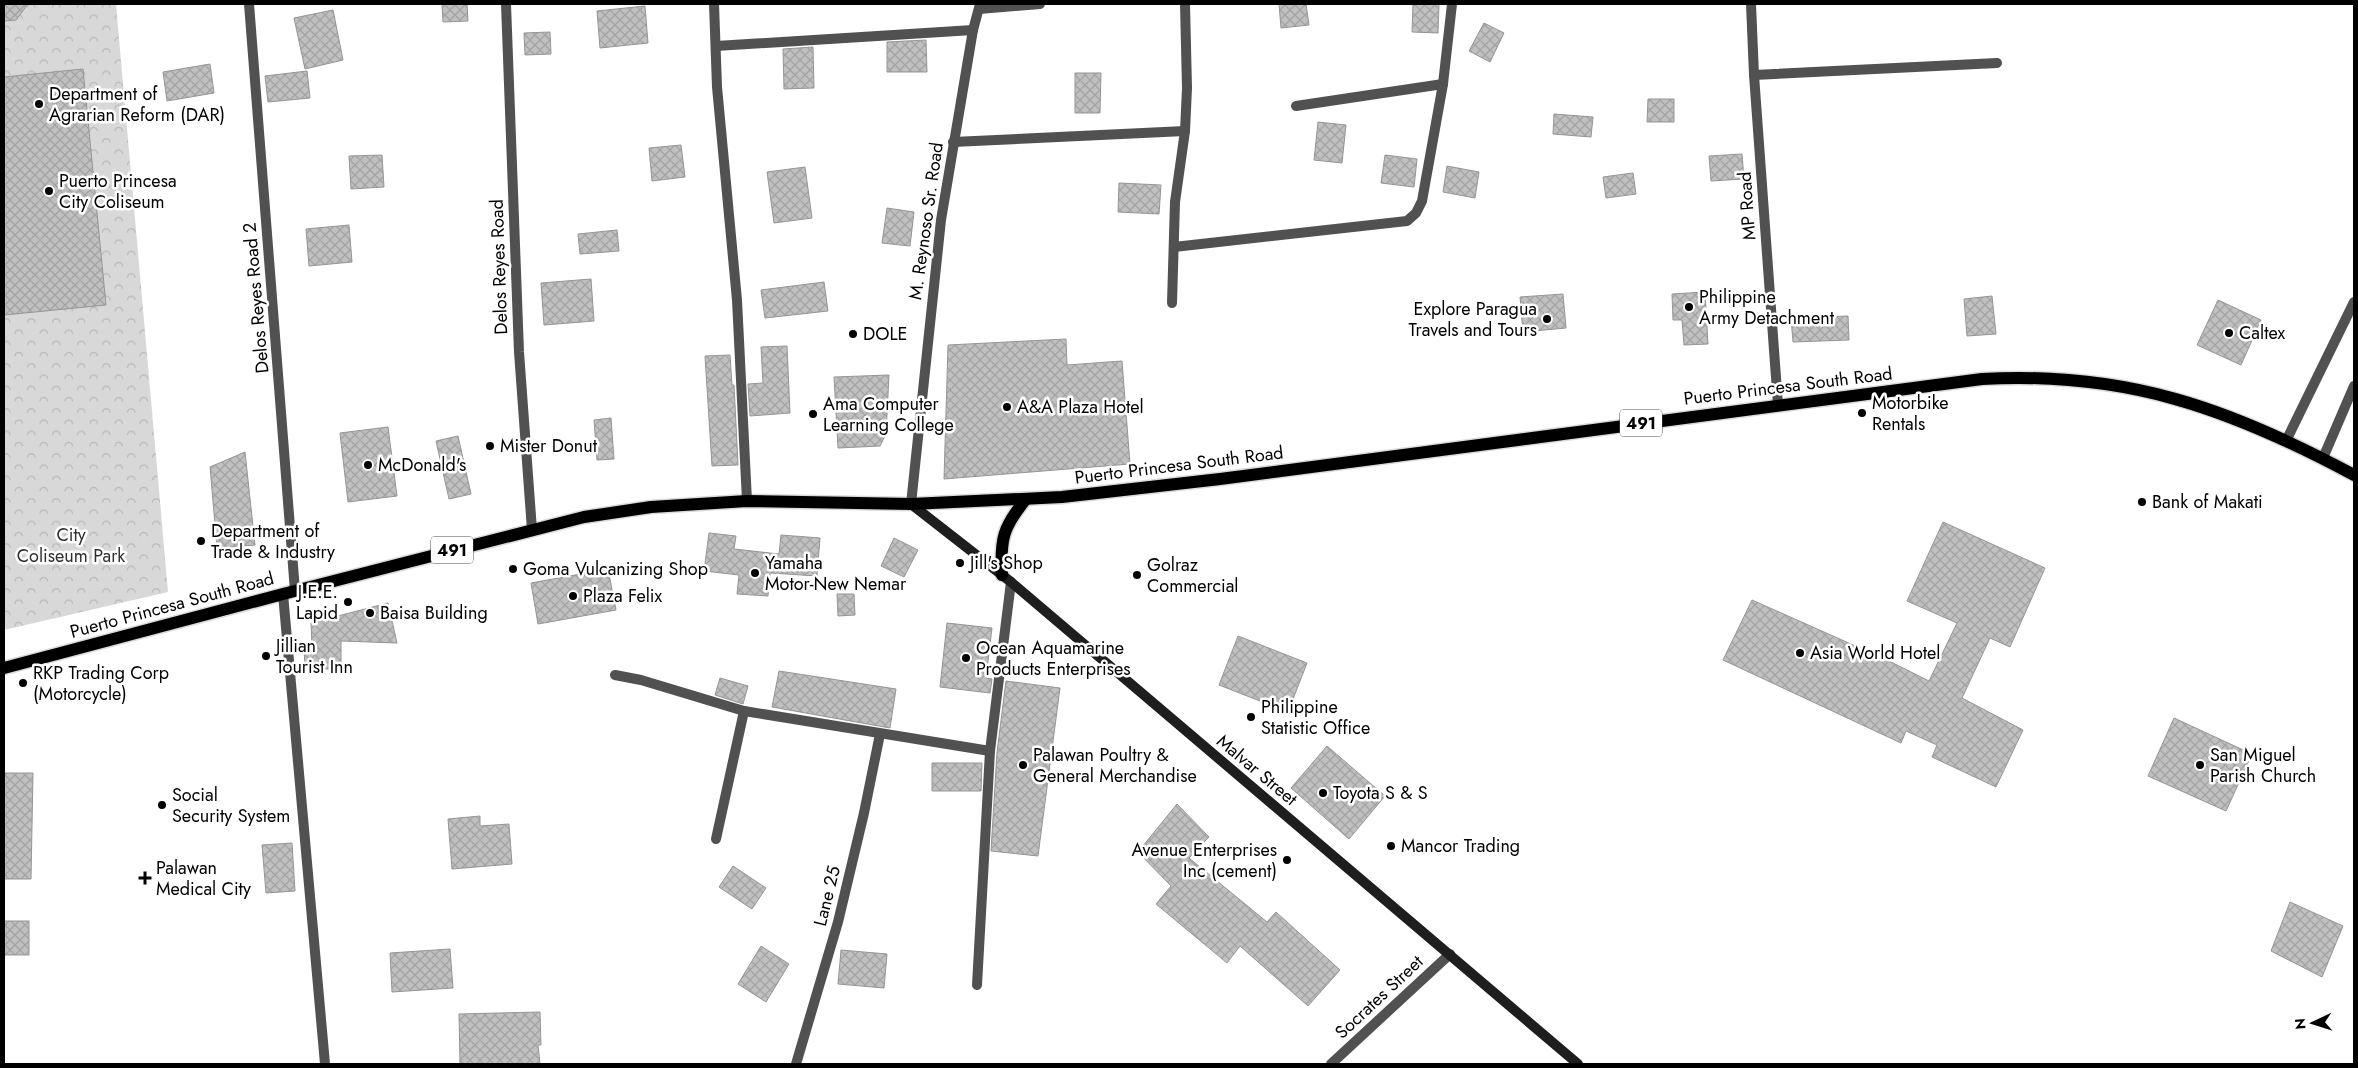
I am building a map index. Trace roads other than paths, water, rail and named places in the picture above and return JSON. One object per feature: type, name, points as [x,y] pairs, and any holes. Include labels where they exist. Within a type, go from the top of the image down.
[{"type":"main road","name":"Puerto Princesa South Road","points":[[4,668],[282,594],[584,517],[651,507],[747,501],[911,504],[1026,499],[1210,480],[1982,379],[2041,377],[2083,380],[2165,395],[2203,406],[2286,441],[2354,475]]},
{"type":"main road","points":[[1006,578],[1001,544],[1014,514],[1026,499]]},
{"type":"main road","name":"Malvar Street","points":[[911,504],[1006,578],[1578,1064]]},
{"type":"street","name":"Delos Reyes Road 2","points":[[249,4],[295,591]]},
{"type":"street","name":"Delos Reyes Road","points":[[506,4],[519,352],[532,530]]},
{"type":"street","points":[[714,4],[717,87],[737,300],[747,501]]},
{"type":"street","points":[[979,7],[1040,4]]},
{"type":"street","points":[[1172,303],[1177,174],[1185,131],[1187,88],[1185,4]]},
{"type":"street","points":[[1174,247],[1407,221],[1412,218],[1422,201],[1443,84],[1452,4]]},
{"type":"street","name":"MP Road","points":[[1751,4],[1754,75],[1778,405]]},
{"type":"street","name":"M. Reynoso Sr. Road","points":[[911,504],[941,220],[953,142],[973,30],[979,7]]},
{"type":"street","points":[[716,46],[973,30]]},
{"type":"street","points":[[1754,75],[1997,64]]},
{"type":"street","points":[[1296,106],[1443,84]]},
{"type":"street","points":[[953,142],[1185,131]]},
{"type":"street","points":[[2286,441],[2354,302]]},
{"type":"street","points":[[2323,458],[2354,386]]},
{"type":"street","points":[[977,985],[990,751],[1006,578]]},
{"type":"street","points":[[282,594],[325,1064]]},
{"type":"street","points":[[614,675],[641,680],[744,711],[990,751]]},
{"type":"street","points":[[716,839],[744,711]]},
{"type":"street","name":"Lane 25","points":[[796,1064],[838,922],[864,813],[880,734]]},
{"type":"street","name":"Socrates Street","points":[[1331,1064],[1450,954]]},
{"type":"place","name":"Department of Agrarian Reform (DAR)","points":[[39,104]]},
{"type":"place","name":"Puerto Princesa City Coliseum","points":[[49,191]]},
{"type":"place","name":"Philippine Army Detachment","points":[[1689,307]]},
{"type":"place","name":"Explore Paragua Travels and Tours","points":[[1547,319]]},
{"type":"place","name":"Caltex","points":[[2229,333]]},
{"type":"place","name":"DOLE","points":[[853,334]]},
{"type":"place","name":"A&A Plaza Hotel","points":[[1007,407]]},
{"type":"place","name":"Motorbike Rentals","points":[[1862,413]]},
{"type":"place","name":"Ama Computer Learning College","points":[[813,414]]},
{"type":"place","name":"Mister Donut","points":[[490,446]]},
{"type":"place","name":"McDonald's","points":[[368,465]]},
{"type":"place","name":"Bank of Makati","points":[[2142,502]]},
{"type":"place","name":"Department of Trade & Industry","points":[[201,541]]},
{"type":"place","name":"Jill's Shop","points":[[960,563]]},
{"type":"place","name":"Goma Vulcanizing Shop","points":[[513,569]]},
{"type":"place","name":"Yamaha Motor-New Nemar","points":[[755,573]]},
{"type":"place","name":"Golraz Commercial","points":[[1137,575]]},
{"type":"place","name":"Plaza Felix","points":[[573,596]]},
{"type":"place","name":"J.E.E. Lapid","points":[[348,602]]},
{"type":"place","name":"Baisa Building","points":[[370,613]]},
{"type":"place","name":"Asia World Hotel","points":[[1800,653]]},
{"type":"place","name":"Jillian Tourist Inn","points":[[266,656]]},
{"type":"place","name":"Ocean Aquamarine Products Enterprises","points":[[966,658]]},
{"type":"place","name":"RKP Trading Corp (Motorcycle)","points":[[23,683]]},
{"type":"place","name":"Philippine Statistic Office","points":[[1251,717]]},
{"type":"place","name":"Palawan Poultry & General Merchandise","points":[[1023,765]]},
{"type":"place","name":"San Miguel Parish Church","points":[[2200,765]]},
{"type":"place","name":"Toyota S & S","points":[[1323,793]]},
{"type":"place","name":"Social Security System","points":[[162,805]]},
{"type":"place","name":"Mancor Trading","points":[[1391,846]]},
{"type":"place","name":"Avenue Enterprises Inc (cement)","points":[[1287,860]]},
{"type":"place","name":"Palawan Medical City","points":[[145,878]]},
{"type":"park label","name":"City Coliseum Park","points":[[71,545]]}]
